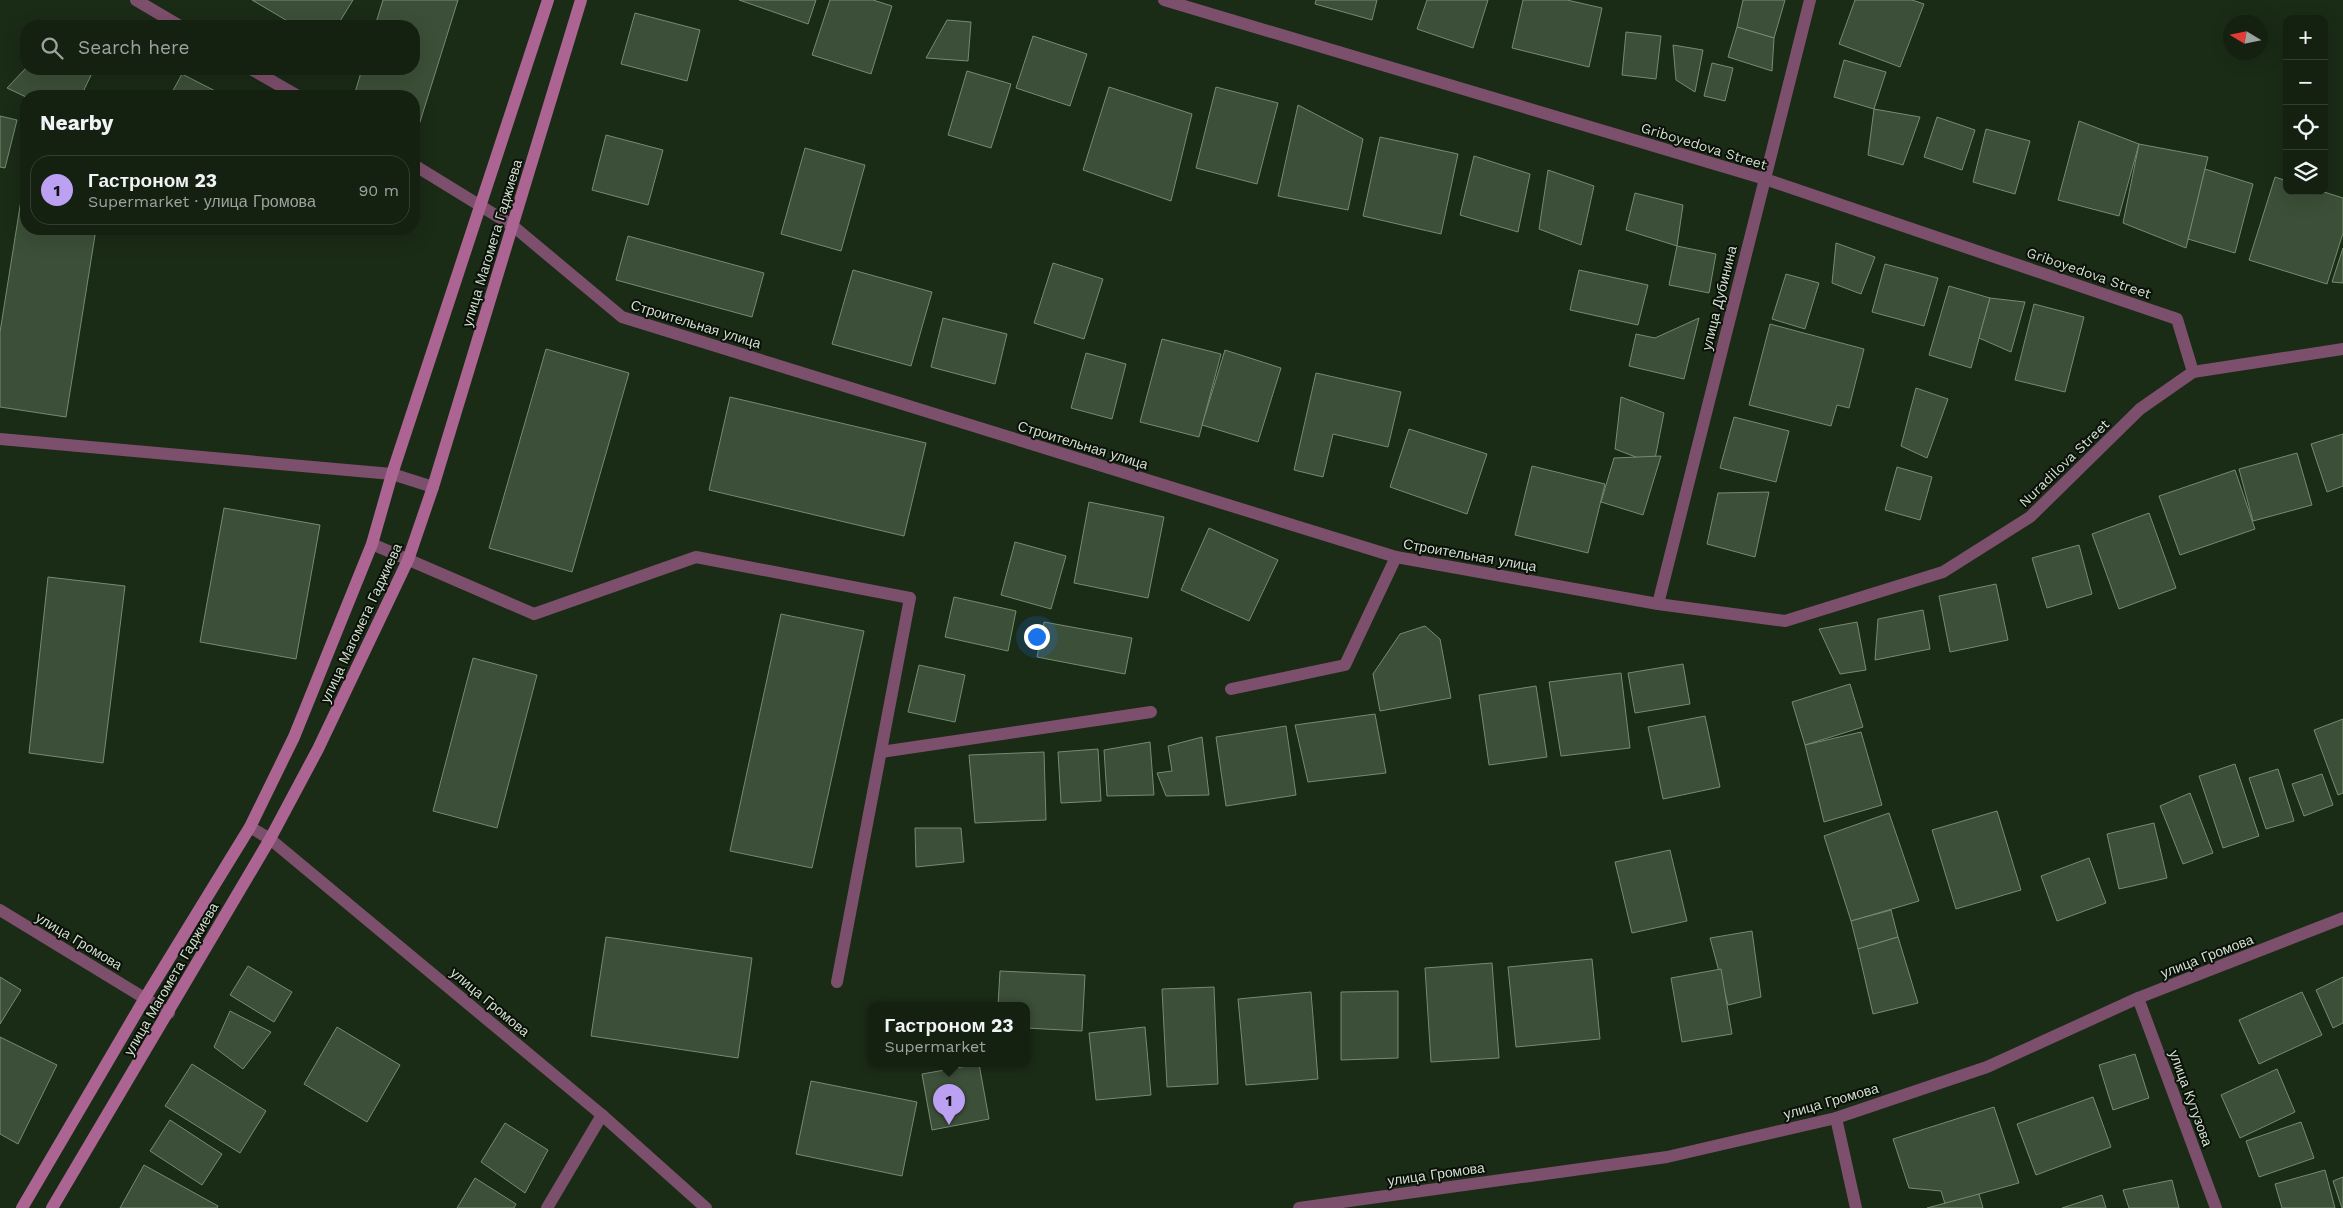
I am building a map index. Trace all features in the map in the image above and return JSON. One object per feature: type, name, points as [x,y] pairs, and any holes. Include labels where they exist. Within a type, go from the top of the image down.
[{"type":"main road","name":"улица Магомета Гаджиева","points":[[22,1208],[145,998],[250,827],[294,737],[372,544],[392,474],[482,206],[548,0]]},
{"type":"main road","name":"улица Магомета Гаджиева","points":[[52,1208],[270,839],[318,749],[408,560],[433,487],[580,0]]},
{"type":"street","points":[[136,0],[170,20]]},
{"type":"street","name":"Griboyedova Street","points":[[1164,0],[1765,179],[2177,318],[2193,372]]},
{"type":"street","name":"улица Дубинина","points":[[1658,604],[1810,0]]},
{"type":"street","points":[[261,75],[288,90]]},
{"type":"street","name":"Строительная улица","points":[[420,169],[513,226],[622,317],[1396,558],[1658,604],[1717,611]]},
{"type":"street","name":"Nuradilova Street","points":[[1717,611],[1785,621],[1943,572],[2030,517],[2140,409],[2193,372],[2343,349]]},
{"type":"street","points":[[0,439],[392,474],[433,487]]},
{"type":"street","points":[[372,544],[534,614],[696,557],[910,598],[837,982]]},
{"type":"street","points":[[1231,689],[1345,665],[1396,558]]},
{"type":"street","points":[[880,752],[1151,712]]},
{"type":"street","name":"улица Громова","points":[[250,827],[270,839],[602,1115],[706,1208]]},
{"type":"street","name":"улица Громова","points":[[0,910],[169,1012]]},
{"type":"street","name":"улица Громова","points":[[1298,1208],[1667,1157],[1836,1118],[1987,1067],[2138,998],[2343,918]]},
{"type":"street","name":"улица Кутузова","points":[[2138,998],[2216,1208]]},
{"type":"street","points":[[547,1208],[602,1115]]},
{"type":"street","points":[[1836,1118],[1856,1208]]},
{"type":"building","points":[[252,0],[353,0],[341,20],[286,20]]},
{"type":"building","points":[[383,0],[458,0],[420,122],[420,90],[356,90],[360,75],[420,75],[420,20],[377,20]]},
{"type":"building","points":[[739,0],[816,0],[808,24]]},
{"type":"building","points":[[830,0],[873,0],[892,6],[871,74],[812,55]]},
{"type":"building","points":[[1316,0],[1377,0],[1372,20],[1315,4]]},
{"type":"building","points":[[1427,0],[1488,0],[1473,48],[1417,29]]},
{"type":"building","points":[[1523,0],[1567,0],[1602,8],[1589,67],[1512,48]]},
{"type":"building","points":[[1743,0],[1785,0],[1774,38],[1737,27]]},
{"type":"building","points":[[1855,0],[1912,0],[1924,4],[1900,67],[1839,44]]},
{"type":"building","points":[[635,13],[700,30],[687,81],[621,64]]},
{"type":"building","points":[[947,20],[971,22],[968,61],[926,58]]},
{"type":"building","points":[[1737,27],[1774,38],[1772,71],[1728,57]]},
{"type":"building","points":[[1626,32],[1661,36],[1656,79],[1622,75]]},
{"type":"building","points":[[1033,36],[1087,54],[1070,106],[1016,88]]},
{"type":"building","points":[[1673,45],[1703,50],[1695,92],[1676,80]]},
{"type":"building","points":[[1844,60],[1886,72],[1874,109],[1834,97]]},
{"type":"building","points":[[1712,63],[1733,68],[1725,101],[1704,96]]},
{"type":"building","points":[[967,71],[1011,84],[991,148],[948,135]]},
{"type":"building","points":[[20,74],[91,75],[84,90],[20,90],[20,94],[7,88]]},
{"type":"building","points":[[181,75],[184,75],[213,90],[173,90]]},
{"type":"building","points":[[1109,87],[1192,114],[1171,201],[1083,170]]},
{"type":"building","points":[[1216,87],[1278,103],[1257,184],[1196,168]]},
{"type":"building","points":[[1298,105],[1363,139],[1348,210],[1278,196]]},
{"type":"building","points":[[1874,109],[1920,117],[1903,165],[1868,155]]},
{"type":"building","points":[[0,116],[17,120],[5,168],[0,167]]},
{"type":"building","points":[[1937,117],[1975,130],[1962,170],[1924,157]]},
{"type":"building","points":[[2079,121],[2139,144],[2119,216],[2058,200]]},
{"type":"building","points":[[1986,129],[2030,141],[2015,194],[1973,182]]},
{"type":"building","points":[[606,135],[663,150],[648,205],[592,190]]},
{"type":"building","points":[[1380,137],[1458,154],[1441,234],[1363,216]]},
{"type":"building","points":[[2139,144],[2208,157],[2186,248],[2123,223]]},
{"type":"building","points":[[805,148],[865,165],[841,251],[781,234]]},
{"type":"building","points":[[1474,156],[1530,174],[1518,232],[1460,215]]},
{"type":"building","points":[[2205,169],[2253,184],[2235,253],[2188,239]]},
{"type":"building","points":[[1548,170],[1594,186],[1581,245],[1539,229]]},
{"type":"building","points":[[2275,177],[2283,180],[2283,195],[2328,195],[2328,193],[2343,198],[2343,233],[2327,284],[2249,260]]},
{"type":"building","points":[[1635,193],[1683,205],[1677,246],[1626,230]]},
{"type":"building","points":[[20,207],[20,235],[95,235],[66,417],[0,407],[0,332]]},
{"type":"building","points":[[628,236],[764,273],[752,317],[616,280]]},
{"type":"building","points":[[1836,243],[1875,257],[1861,294],[1832,283]]},
{"type":"building","points":[[1677,246],[1716,254],[1709,293],[1669,285]]},
{"type":"building","points":[[2343,248],[2343,283],[2332,282]]},
{"type":"building","points":[[1053,263],[1103,279],[1084,339],[1034,323]]},
{"type":"building","points":[[1885,264],[1938,278],[1924,326],[1872,312]]},
{"type":"building","points":[[853,270],[932,292],[911,366],[832,344]]},
{"type":"building","points":[[1579,270],[1648,285],[1638,325],[1570,310]]},
{"type":"building","points":[[1786,274],[1819,283],[1805,329],[1772,319]]},
{"type":"building","points":[[1949,286],[1990,298],[1971,368],[1929,355]]},
{"type":"building","points":[[1990,298],[2025,302],[2011,352],[1979,338]]},
{"type":"building","points":[[2034,304],[2084,317],[2065,392],[2015,380]]},
{"type":"building","points":[[943,318],[1007,334],[995,384],[931,367]]},
{"type":"building","points":[[1699,318],[1684,379],[1629,366],[1636,334],[1655,338]]},
{"type":"building","points":[[1770,324],[1864,349],[1849,408],[1837,405],[1831,426],[1749,405]]},
{"type":"building","points":[[1162,339],[1221,354],[1199,437],[1140,422]]},
{"type":"building","points":[[546,349],[629,373],[572,572],[489,548]]},
{"type":"building","points":[[1225,350],[1281,368],[1258,442],[1202,425]]},
{"type":"building","points":[[1086,353],[1126,364],[1112,419],[1071,408]]},
{"type":"building","points":[[1316,373],[1401,392],[1388,447],[1333,434],[1323,477],[1294,470]]},
{"type":"building","points":[[1916,388],[1948,399],[1927,458],[1901,446]]},
{"type":"building","points":[[730,397],[926,443],[904,536],[709,490]]},
{"type":"building","points":[[1621,397],[1664,413],[1654,464],[1615,449]]},
{"type":"building","points":[[1734,417],[1789,431],[1776,482],[1720,468]]},
{"type":"building","points":[[1409,429],[1487,454],[1467,514],[1390,487]]},
{"type":"building","points":[[2343,434],[2343,486],[2327,492],[2311,444]]},
{"type":"building","points":[[2297,453],[2312,505],[2253,521],[2239,469]]},
{"type":"building","points":[[1661,456],[1643,515],[1601,502],[1614,458]]},
{"type":"building","points":[[1532,466],[1605,484],[1588,553],[1515,535]]},
{"type":"building","points":[[1897,467],[1932,477],[1920,520],[1885,510]]},
{"type":"building","points":[[2235,470],[2255,529],[2180,555],[2159,496]]},
{"type":"building","points":[[1769,492],[1755,557],[1707,544],[1718,493]]},
{"type":"building","points":[[1089,502],[1164,517],[1148,598],[1074,583]]},
{"type":"building","points":[[224,508],[320,525],[296,659],[200,642]]},
{"type":"building","points":[[2149,513],[2176,588],[2119,609],[2092,534]]},
{"type":"building","points":[[1209,528],[1278,560],[1249,621],[1181,590]]},
{"type":"building","points":[[1015,542],[1066,556],[1051,609],[1001,595]]},
{"type":"building","points":[[2079,545],[2092,594],[2047,608],[2032,558]]},
{"type":"building","points":[[48,577],[125,586],[103,763],[29,753]]},
{"type":"building","points":[[1996,584],[2008,640],[1950,652],[1939,596]]},
{"type":"building","points":[[954,597],[1016,611],[1008,651],[945,637]]},
{"type":"building","points":[[1923,610],[1930,649],[1875,660],[1878,619]]},
{"type":"building","points":[[781,614],[864,631],[812,868],[730,851]]},
{"type":"building","points":[[1044,622],[1132,638],[1125,674],[1037,657]]},
{"type":"building","points":[[1857,622],[1866,670],[1840,674],[1819,629]]},
{"type":"building","points":[[1425,626],[1440,639],[1451,698],[1380,711],[1373,674],[1400,634]]},
{"type":"building","points":[[473,658],[537,675],[497,828],[433,811]]},
{"type":"building","points":[[1683,664],[1690,704],[1635,713],[1628,673]]},
{"type":"building","points":[[919,665],[965,675],[955,722],[908,712]]},
{"type":"building","points":[[1621,673],[1630,748],[1561,756],[1549,682]]},
{"type":"building","points":[[1850,684],[1863,727],[1805,745],[1792,702]]},
{"type":"building","points":[[1536,686],[1547,757],[1489,765],[1479,695]]},
{"type":"building","points":[[1375,714],[1386,773],[1308,782],[1295,725]]},
{"type":"building","points":[[1705,716],[1720,787],[1663,799],[1648,727]]},
{"type":"building","points":[[2343,719],[2343,793],[2338,795],[2314,730]]},
{"type":"building","points":[[1286,726],[1296,795],[1226,806],[1216,737]]},
{"type":"building","points":[[1861,732],[1882,805],[1824,822],[1805,745]]},
{"type":"building","points":[[1202,737],[1209,795],[1166,796],[1157,773],[1172,771],[1168,746]]},
{"type":"building","points":[[1150,742],[1154,795],[1107,796],[1104,750]]},
{"type":"building","points":[[1098,749],[1101,801],[1061,803],[1058,752]]},
{"type":"building","points":[[1044,752],[1046,820],[975,823],[969,755]]},
{"type":"building","points":[[2235,764],[2259,836],[2223,848],[2199,776]]},
{"type":"building","points":[[2278,769],[2294,821],[2266,829],[2249,778]]},
{"type":"building","points":[[2322,774],[2333,805],[2304,816],[2292,784]]},
{"type":"building","points":[[2190,793],[2213,853],[2183,864],[2160,806]]},
{"type":"building","points":[[1997,811],[2021,890],[1956,909],[1932,830]]},
{"type":"building","points":[[1889,813],[1919,901],[1851,921],[1824,836]]},
{"type":"building","points":[[2154,823],[2167,878],[2119,889],[2107,834]]},
{"type":"building","points":[[915,828],[961,828],[964,862],[916,867]]},
{"type":"building","points":[[1670,850],[1687,921],[1632,933],[1615,862]]},
{"type":"building","points":[[2089,858],[2106,903],[2057,921],[2041,876]]},
{"type":"building","points":[[1891,910],[1898,937],[1858,949],[1851,921]]},
{"type":"building","points":[[1752,931],[1761,997],[1728,1005],[1710,938]]},
{"type":"building","points":[[606,937],[752,958],[738,1058],[591,1036]]},
{"type":"building","points":[[1898,937],[1918,1003],[1873,1014],[1858,949]]},
{"type":"building","points":[[1592,959],[1600,1039],[1516,1047],[1508,967]]},
{"type":"building","points":[[1492,963],[1499,1058],[1431,1062],[1425,968]]},
{"type":"building","points":[[248,966],[292,992],[274,1022],[230,995]]},
{"type":"building","points":[[1721,969],[1732,1034],[1682,1042],[1671,978]]},
{"type":"building","points":[[1000,971],[1085,975],[1082,1031],[1030,1028],[1030,1002],[998,1002]]},
{"type":"building","points":[[0,977],[21,990],[0,1024]]},
{"type":"building","points":[[2343,977],[2343,1023],[2333,1028],[2316,990]]},
{"type":"building","points":[[1214,987],[1218,1084],[1167,1087],[1162,989]]},
{"type":"building","points":[[1398,991],[1398,1058],[1341,1060],[1341,992]]},
{"type":"building","points":[[1311,992],[1318,1079],[1246,1085],[1238,999]]},
{"type":"building","points":[[2302,992],[2322,1035],[2259,1064],[2239,1020]]},
{"type":"building","points":[[230,1011],[271,1032],[243,1069],[214,1047]]},
{"type":"building","points":[[337,1027],[400,1065],[367,1122],[304,1084]]},
{"type":"building","points":[[1145,1027],[1151,1095],[1096,1100],[1089,1033]]},
{"type":"building","points":[[0,1037],[57,1065],[18,1144],[0,1134]]},
{"type":"building","points":[[2135,1054],[2149,1098],[2113,1110],[2099,1065]]},
{"type":"building","points":[[192,1064],[266,1111],[240,1153],[165,1106]]},
{"type":"building","points":[[962,1067],[980,1067],[989,1119],[932,1130],[922,1074]]},
{"type":"building","points":[[2277,1069],[2295,1112],[2240,1138],[2221,1095]]},
{"type":"building","points":[[811,1081],[917,1102],[902,1176],[796,1154]]},
{"type":"building","points":[[2093,1097],[2111,1147],[2036,1175],[2017,1124]]},
{"type":"building","points":[[1994,1107],[2019,1183],[1979,1194],[1946,1207],[1941,1191],[1909,1188],[1893,1139]]},
{"type":"building","points":[[170,1120],[222,1154],[202,1185],[150,1151]]},
{"type":"building","points":[[2301,1122],[2314,1158],[2259,1177],[2246,1141]]},
{"type":"building","points":[[505,1123],[548,1150],[525,1193],[481,1162]]},
{"type":"building","points":[[144,1165],[218,1206],[217,1208],[120,1208]]},
{"type":"building","points":[[2325,1170],[2335,1208],[2282,1208],[2275,1184]]},
{"type":"building","points":[[2343,1177],[2343,1208],[2342,1208],[2333,1181]]},
{"type":"building","points":[[475,1178],[516,1204],[514,1208],[457,1208]]},
{"type":"building","points":[[2172,1180],[2179,1208],[2129,1208],[2123,1190]]},
{"type":"building","points":[[1979,1194],[1983,1208],[1927,1208]]},
{"type":"building","points":[[2102,1195],[2106,1208],[2062,1208]]},
{"type":"place","name":"Гастроном 23","points":[[949,1125]]}]
